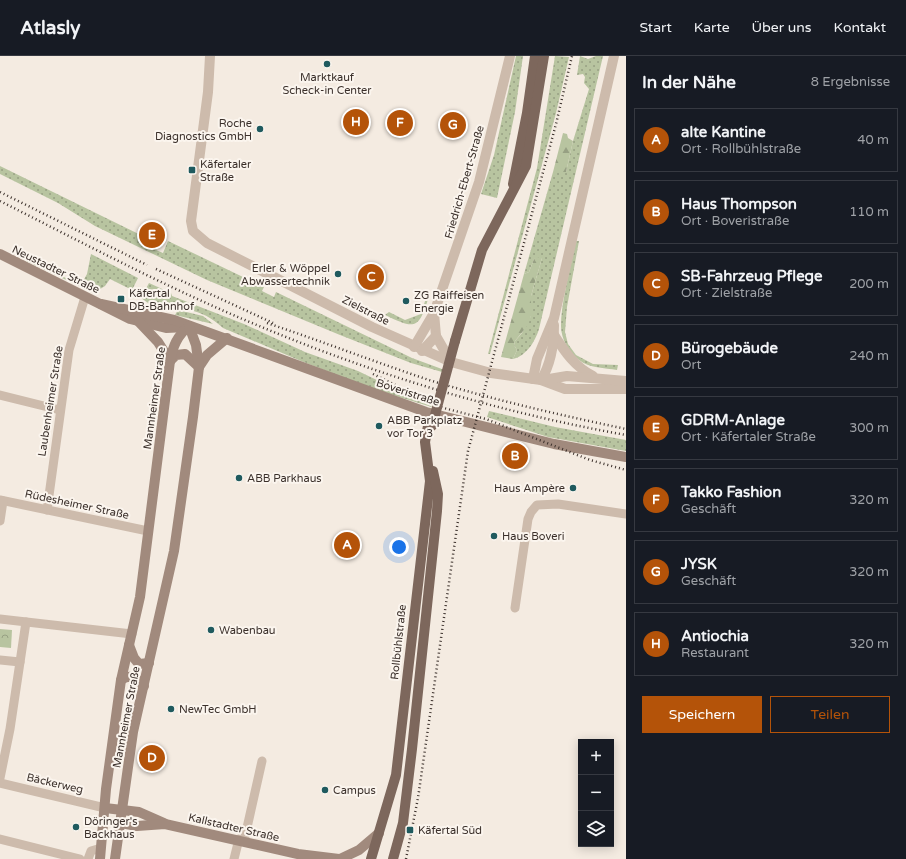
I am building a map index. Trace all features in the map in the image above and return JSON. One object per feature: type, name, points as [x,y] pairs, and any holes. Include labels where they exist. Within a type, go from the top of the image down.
[{"type":"main road","points":[[393,859],[403,823],[437,511],[438,494],[431,450],[430,426],[473,259],[512,186],[523,136],[535,56]]},
{"type":"main road","points":[[452,341],[482,250],[526,166],[544,56]]},
{"type":"main road","name":"Neustadter Straße","points":[[0,254],[101,304],[110,310],[139,322],[166,328],[189,326]]},
{"type":"main road","name":"Neustadter Straße","points":[[101,304],[169,318],[189,326]]},
{"type":"main road","points":[[139,322],[158,342],[170,360],[178,355],[185,354],[199,367],[207,355],[227,338]]},
{"type":"main road","name":"Boveristraße","points":[[189,326],[227,338],[426,412],[554,444],[626,457]]},
{"type":"main road","name":"Mannheimer Straße","points":[[100,859],[104,808],[121,680],[140,597],[170,360],[177,338],[189,326],[196,345],[199,367],[174,551],[133,732],[115,858]]},
{"type":"main road","name":"Rollbühlstraße","points":[[371,859],[396,775],[417,579],[430,481],[425,442],[430,426]]},
{"type":"main road","points":[[129,645],[134,658],[139,664],[149,663]]},
{"type":"main road","points":[[121,680],[131,676],[137,679],[144,686]]},
{"type":"main road","points":[[104,808],[121,823]]},
{"type":"main road","name":"Kallstadter Straße","points":[[104,808],[139,812],[165,824],[242,840],[303,856],[339,859]]},
{"type":"main road","name":"Kallstadter Straße","points":[[121,823],[137,826],[165,824]]},
{"type":"main road","points":[[339,859],[359,850],[379,833]]},
{"type":"main road","points":[[101,848],[109,852],[115,858]]},
{"type":"street","name":"Zielstraße","points":[[210,56],[208,92],[191,221],[193,231],[207,243],[418,349],[451,362],[490,373],[537,380],[565,388],[626,389]]},
{"type":"street","name":"Friedrich-Ebert-Straße","points":[[418,349],[434,313],[479,182],[510,56]]},
{"type":"street","points":[[537,380],[537,359],[554,318],[614,56]]},
{"type":"street","name":"Laubenheimer Straße","points":[[47,510],[60,410],[70,350],[85,297]]},
{"type":"street","name":"Friedrich-Ebert-Straße","points":[[434,313],[436,336],[451,362]]},
{"type":"street","points":[[537,380],[547,370],[554,335],[554,318]]},
{"type":"street","points":[[554,335],[569,357],[583,371],[595,377]]},
{"type":"street","points":[[418,349],[436,336]]},
{"type":"street","name":"Zielstraße","points":[[537,380],[567,376],[595,377],[626,381]]},
{"type":"street","points":[[0,396],[60,410]]},
{"type":"street","points":[[0,521],[2,501]]},
{"type":"street","name":"Rüdesheimer Straße","points":[[2,501],[148,531]]},
{"type":"street","points":[[515,608],[528,519],[531,512],[537,505],[558,504],[626,514]]},
{"type":"street","points":[[0,619],[132,634]]},
{"type":"street","points":[[0,778],[26,622]]},
{"type":"street","points":[[0,660],[20,662]]},
{"type":"street","points":[[234,859],[242,840],[262,761]]},
{"type":"street","name":"Bäckerweg","points":[[0,782],[104,808]]},
{"type":"street","points":[[0,840],[80,859]]},
{"type":"street","points":[[88,859],[91,852],[101,848]]},
{"type":"green space","points":[[516,56],[523,56],[515,112],[497,198],[481,194],[494,155]]},
{"type":"green space","points":[[555,56],[569,57],[556,113],[490,354],[488,354],[537,168]]},
{"type":"green space","points":[[580,56],[588,59],[596,56],[603,56],[539,329],[535,339],[526,352],[513,359],[517,350],[514,345],[515,341],[522,333],[531,316],[531,296],[542,258],[534,259],[529,272],[524,274],[553,172],[566,172],[573,141],[589,89],[584,83],[585,77],[583,74],[577,75]]},
{"type":"green space","points":[[563,133],[567,134],[568,138],[573,141],[566,172],[553,172]]},
{"type":"green space","points":[[0,166],[159,244],[156,250],[163,253],[168,241],[264,287],[262,291],[274,297],[276,292],[412,358],[450,372],[449,374],[411,363],[207,280],[95,226],[58,203],[0,174]]},
{"type":"green space","points":[[576,241],[579,241],[567,307],[565,332],[568,344],[576,355],[593,364],[618,365],[617,370],[583,363],[569,350],[562,336],[561,316]]},
{"type":"green space","points":[[91,254],[138,278],[132,290],[110,279],[105,286],[97,291],[96,294],[26,261],[27,260],[81,285],[87,274]]},
{"type":"green space","points":[[537,257],[542,258],[531,296],[531,316],[528,325],[515,341],[514,345],[517,350],[513,359],[501,357],[524,274],[529,272],[534,259]]},
{"type":"green space","points":[[149,283],[171,293],[172,296],[244,324],[305,352],[358,371],[435,408],[373,389],[301,361],[223,328],[198,312],[151,305],[141,298]]},
{"type":"green space","points":[[429,296],[422,315],[415,324],[404,323],[385,315],[389,312],[405,320],[421,314],[426,298]]},
{"type":"green space","points":[[178,310],[203,316],[213,324],[175,315]]},
{"type":"green space","points":[[489,411],[555,427],[626,440],[626,451],[548,437],[487,417]]},
{"type":"green space","points":[[0,629],[12,630],[11,648],[0,647]]},
{"type":"railway","points":[[406,859],[418,798],[468,451],[556,124],[572,56]]},
{"type":"railway","points":[[0,192],[147,265]]},
{"type":"railway","points":[[0,201],[188,295],[298,342],[343,359],[436,390],[483,403],[578,426],[626,435]]},
{"type":"railway","points":[[156,269],[273,323]]},
{"type":"railway","points":[[267,323],[429,380],[527,407],[626,429]]},
{"type":"railway","points":[[373,374],[440,407],[486,419],[590,460],[626,470]]},
{"type":"place","name":"Marktkauf Scheck-in Center","points":[[327,64]]},
{"type":"place","name":"Antiochia","points":[[356,122]]},
{"type":"place","name":"Takko Fashion","points":[[400,123]]},
{"type":"place","name":"JYSK","points":[[453,125]]},
{"type":"place","name":"Roche Diagnostics GmbH","points":[[260,129]]},
{"type":"place","name":"Käfertaler Straße","points":[[192,170]]},
{"type":"place","name":"GDRM-Anlage","points":[[152,235]]},
{"type":"place","name":"Erler & Wöppel Abwassertechnik","points":[[338,274]]},
{"type":"place","name":"SB-Fahrzeug Pflege","points":[[371,277]]},
{"type":"place","name":"Käfertal DB-Bahnhof","points":[[121,299]]},
{"type":"place","name":"ZG Raiffeisen Energie","points":[[406,301]]},
{"type":"place","name":"ABB Parkplatz vor Tor 3","points":[[379,426]]},
{"type":"place","name":"Haus Thompson","points":[[515,456]]},
{"type":"place","name":"ABB Parkhaus","points":[[239,478]]},
{"type":"place","name":"Haus Ampère","points":[[573,488]]},
{"type":"place","name":"Haus Boveri","points":[[494,536]]},
{"type":"place","name":"alte Kantine","points":[[347,545]]},
{"type":"place","name":"Wabenbau","points":[[211,630]]},
{"type":"place","name":"NewTec GmbH","points":[[171,709]]},
{"type":"place","name":"Bürogebäude","points":[[152,758]]},
{"type":"place","name":"Campus","points":[[325,790]]},
{"type":"place","name":"Döringer's Backhaus","points":[[76,827]]},
{"type":"place","name":"Käfertal Süd","points":[[410,830]]}]
